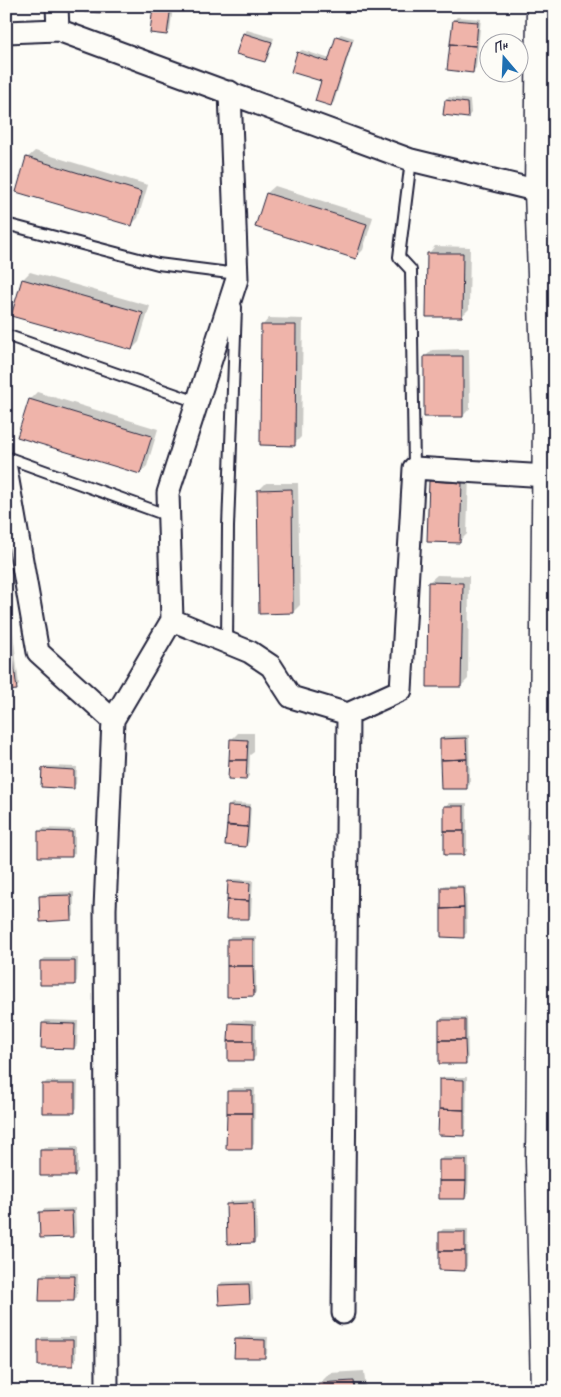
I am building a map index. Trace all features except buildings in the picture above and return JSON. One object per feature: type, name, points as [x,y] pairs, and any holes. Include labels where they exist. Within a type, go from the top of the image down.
[{"type":"street","points":[[57,6],[58,30]]},
{"type":"street","points":[[542,6],[538,191],[551,419],[546,476],[540,1150],[544,1391]]},
{"type":"street","points":[[6,32],[58,30],[411,160],[538,191]]},
{"type":"street","points":[[107,1391],[105,909],[113,720],[172,620],[168,493],[237,276],[230,92]]},
{"type":"street","points":[[172,620],[250,652],[271,666],[292,697],[348,714],[400,690],[414,468],[546,476]]},
{"type":"street","points":[[6,469],[38,652],[113,720]]},
{"type":"street","points":[[343,1313],[348,714]]},
{"type":"lane","points":[[411,160],[399,257],[411,270],[414,468]]},
{"type":"lane","points":[[6,224],[158,264],[237,276],[228,507],[227,643]]},
{"type":"lane","points":[[6,335],[197,402]]},
{"type":"lane","points":[[6,457],[169,516]]}]
